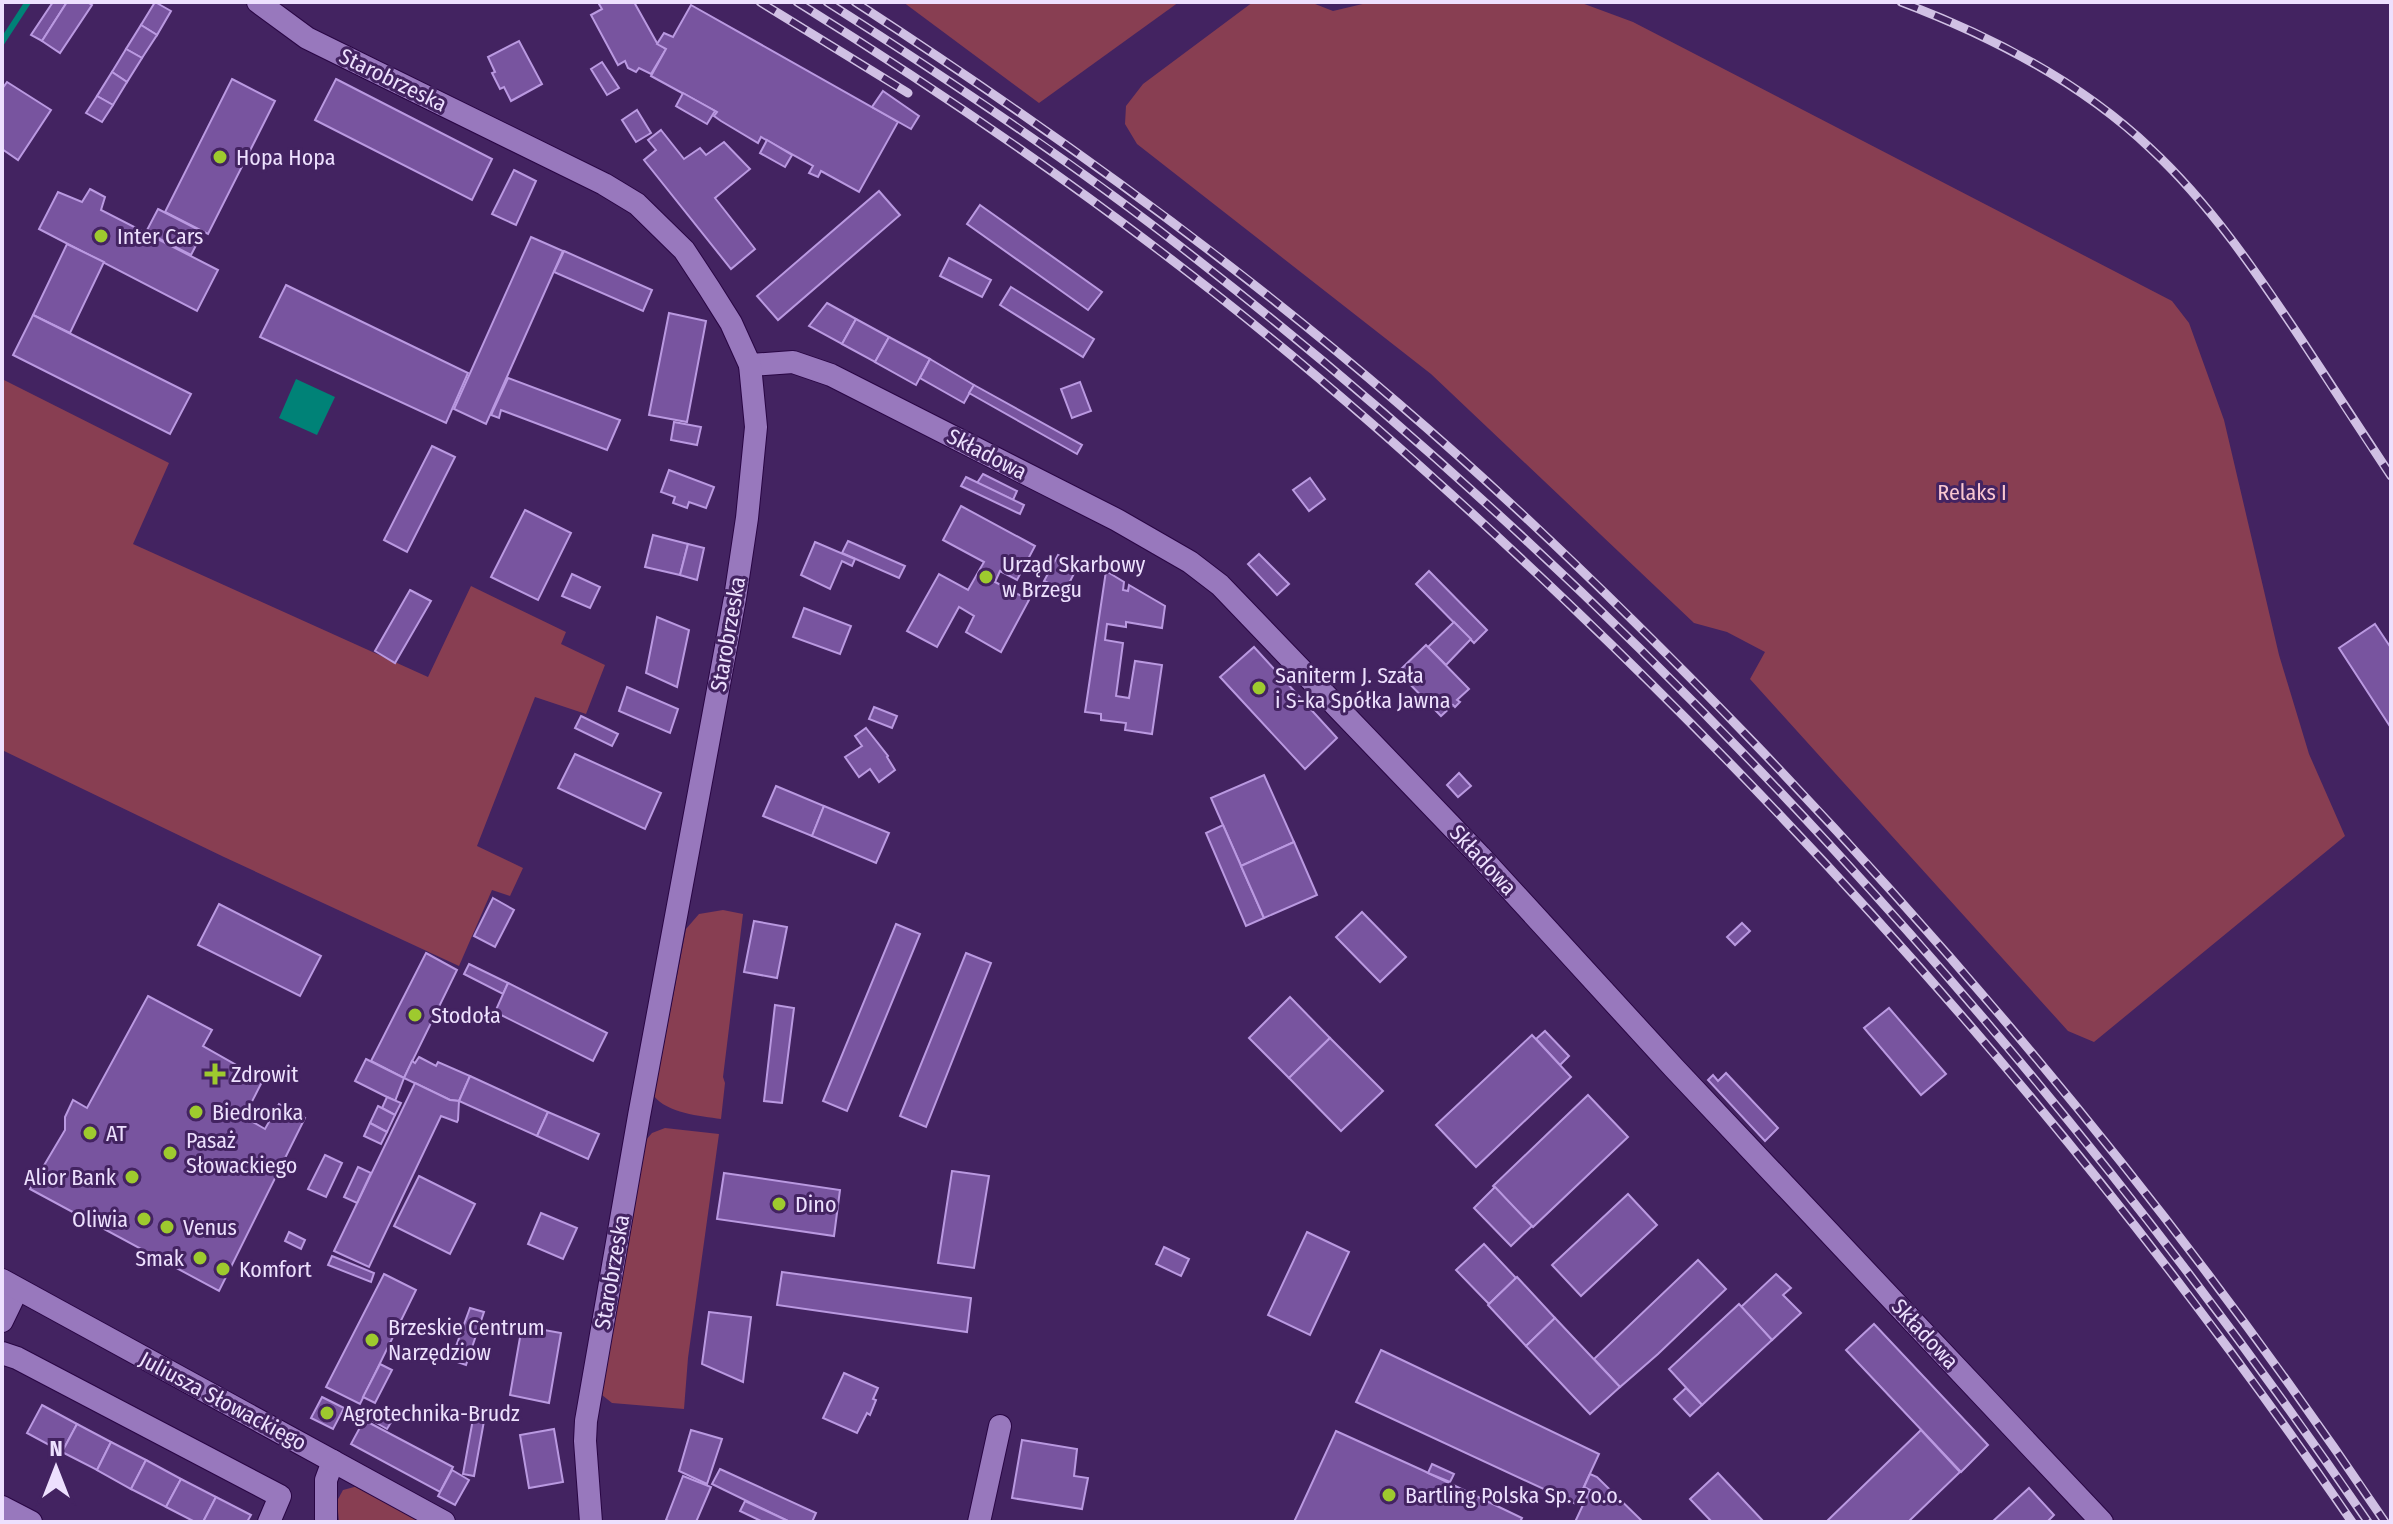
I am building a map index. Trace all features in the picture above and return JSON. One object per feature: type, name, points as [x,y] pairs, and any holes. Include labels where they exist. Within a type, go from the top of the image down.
[{"type":"street","name":"Starobrzeska","points":[[258,2],[307,38],[604,184],[637,204],[684,250],[731,323],[750,365],[756,427],[747,518],[586,1421],[591,1522]]},
{"type":"street","name":"Składowa","points":[[750,365],[793,362],[831,375],[1117,520],[1190,562],[1220,585],[1480,856],[1674,1068],[2102,1522]]},
{"type":"street","points":[[2,1321],[10,1285]]},
{"type":"street","name":"Juliusza Słowackiego","points":[[10,1285],[444,1522]]},
{"type":"street","points":[[2,1353],[17,1358],[280,1496],[269,1522]]},
{"type":"street","points":[[979,1522],[1000,1426]]},
{"type":"street","points":[[326,1522],[326,1480],[333,1461]]},
{"type":"street","points":[[2,1507],[31,1522]]},
{"type":"green space","points":[[903,2],[1179,2],[1039,103]]},
{"type":"green space","name":"Relaks I","points":[[1253,2],[1310,2],[1333,11],[1371,2],[1579,2],[1633,22],[2172,301],[2189,323],[2224,420],[2279,655],[2309,754],[2345,836],[2094,1042],[2068,1031],[1750,679],[1765,652],[1727,632],[1694,623],[1431,374],[1137,144],[1125,124],[1126,106],[1143,84]]},
{"type":"green space","points":[[2,379],[169,463],[133,544],[428,677],[471,586],[566,632],[561,644],[605,665],[586,714],[535,697],[477,846],[523,868],[510,896],[492,890],[459,966],[2,750]]},
{"type":"green space","points":[[723,910],[743,914],[723,1077],[721,1119],[675,1110],[654,1096],[686,929],[699,914]]},
{"type":"green space","points":[[665,1128],[719,1134],[688,1358],[684,1409],[612,1403],[602,1395],[601,1387],[646,1140],[652,1133]]},
{"type":"green space","points":[[358,1486],[421,1522],[339,1522],[337,1501],[343,1490]]},
{"type":"shaded area","points":[[296,379],[335,397],[317,435],[279,418]]},
{"type":"building","points":[[53,2],[67,2],[42,41],[31,35]]},
{"type":"building","points":[[67,2],[92,5],[60,53],[42,41]]},
{"type":"building","points":[[155,2],[171,11],[157,35],[141,25]]},
{"type":"building","points":[[634,2],[657,43],[666,49],[651,74],[639,68],[636,72],[628,68],[625,61],[618,65],[591,15],[602,9],[599,4]]},
{"type":"building","points":[[691,5],[898,122],[859,192],[821,171],[818,177],[809,173],[813,166],[761,137],[758,143],[714,116],[717,112],[651,76],[666,49],[657,44],[664,33],[673,37]]},
{"type":"building","points":[[141,25],[157,35],[142,58],[126,49]]},
{"type":"building","points":[[519,41],[542,84],[511,101],[504,87],[500,89],[488,57]]},
{"type":"building","points":[[126,49],[142,58],[127,82],[112,72]]},
{"type":"building","points":[[602,62],[619,88],[607,95],[591,69]]},
{"type":"building","points":[[112,72],[127,82],[113,105],[97,96]]},
{"type":"building","name":"Hopa Hopa","points":[[232,79],[275,101],[208,234],[165,212]]},
{"type":"building","points":[[336,79],[492,159],[472,200],[315,120]]},
{"type":"building","points":[[7,82],[51,110],[18,160],[2,149],[2,89]]},
{"type":"building","points":[[883,91],[919,116],[911,129],[872,107]]},
{"type":"building","points":[[683,93],[715,111],[707,124],[676,106]]},
{"type":"building","points":[[97,96],[113,105],[102,122],[86,113]]},
{"type":"building","points":[[637,110],[651,133],[636,142],[622,120]]},
{"type":"building","points":[[661,130],[684,159],[700,148],[706,155],[724,142],[750,169],[715,198],[755,249],[731,269],[644,160],[656,150],[648,140]]},
{"type":"building","points":[[767,140],[792,155],[785,167],[760,153]]},
{"type":"building","points":[[514,170],[536,181],[516,225],[492,214]]},
{"type":"building","points":[[90,189],[105,197],[101,210],[218,270],[197,311],[39,229],[58,192],[82,202]]},
{"type":"building","points":[[879,191],[900,215],[778,320],[757,296]]},
{"type":"building","points":[[980,205],[1102,292],[1088,310],[967,224]]},
{"type":"building","points":[[158,209],[203,232],[191,255],[146,232]]},
{"type":"building","points":[[531,237],[563,251],[486,424],[454,409]]},
{"type":"building","points":[[67,244],[104,262],[70,333],[33,315]]},
{"type":"building","points":[[564,251],[652,290],[643,311],[554,272]]},
{"type":"building","points":[[949,258],[991,280],[982,297],[940,276]]},
{"type":"building","points":[[286,285],[468,373],[446,423],[260,337]]},
{"type":"building","points":[[1011,287],[1094,339],[1083,357],[1000,305]]},
{"type":"building","points":[[827,303],[856,319],[842,344],[809,326]]},
{"type":"building","points":[[669,313],[706,321],[687,422],[649,415]]},
{"type":"building","points":[[33,315],[191,394],[170,434],[13,355]]},
{"type":"building","points":[[856,319],[889,337],[875,362],[842,344]]},
{"type":"building","points":[[889,337],[930,359],[916,385],[875,362]]},
{"type":"building","points":[[930,359],[974,385],[964,403],[920,378]]},
{"type":"building","points":[[508,378],[620,420],[607,450],[501,410],[499,418],[491,415]]},
{"type":"building","points":[[1080,382],[1091,411],[1072,418],[1061,389]]},
{"type":"building","points":[[974,385],[1082,445],[1077,454],[969,393]]},
{"type":"building","points":[[674,422],[701,427],[697,445],[671,440]]},
{"type":"building","points":[[432,446],[455,457],[407,552],[384,540]]},
{"type":"building","points":[[669,470],[714,487],[706,508],[689,502],[687,508],[673,503],[675,497],[661,492]]},
{"type":"building","points":[[983,474],[1017,491],[1013,500],[977,483]]},
{"type":"building","points":[[966,477],[1024,505],[1020,514],[961,486]]},
{"type":"building","points":[[1310,478],[1325,499],[1309,511],[1293,490]]},
{"type":"building","name":"Urząd Skarbowy w Brzegu","points":[[961,506],[1035,546],[1017,580],[1000,571],[995,582],[1029,600],[1001,652],[966,632],[974,616],[959,607],[937,647],[907,631],[939,574],[968,590],[984,562],[943,540]]},
{"type":"building","points":[[525,510],[571,533],[538,600],[491,577]]},
{"type":"building","points":[[653,535],[688,544],[680,575],[645,567]]},
{"type":"building","points":[[848,541],[905,566],[899,578],[842,553]]},
{"type":"building","points":[[815,542],[855,559],[852,566],[842,561],[830,589],[801,575]]},
{"type":"building","points":[[688,544],[704,548],[697,580],[680,575]]},
{"type":"building","points":[[1259,554],[1289,584],[1277,595],[1248,564]]},
{"type":"building","points":[[1058,555],[1078,566],[1065,591],[1044,581]]},
{"type":"building","points":[[1106,571],[1124,582],[1123,590],[1128,591],[1129,585],[1165,606],[1162,628],[1126,622],[1126,627],[1107,624],[1105,640],[1123,643],[1116,696],[1129,698],[1135,661],[1162,665],[1152,734],[1125,730],[1126,723],[1101,720],[1101,714],[1085,712]]},
{"type":"building","points":[[1429,571],[1487,630],[1474,643],[1416,584]]},
{"type":"building","points":[[572,574],[600,587],[590,608],[562,596]]},
{"type":"building","points":[[410,590],[431,601],[395,663],[375,651]]},
{"type":"building","points":[[804,608],[851,626],[840,654],[793,637]]},
{"type":"building","points":[[657,617],[689,630],[677,687],[646,673]]},
{"type":"building","points":[[1454,622],[1471,639],[1446,665],[1428,647]]},
{"type":"building","points":[[2375,624],[2391,648],[2391,728],[2339,648]]},
{"type":"building","points":[[1426,645],[1469,689],[1457,700],[1460,702],[1455,707],[1453,705],[1441,716],[1398,672]]},
{"type":"building","points":[[1254,647],[1337,738],[1305,769],[1220,677]]},
{"type":"building","points":[[627,687],[678,709],[670,733],[619,711]]},
{"type":"building","points":[[874,707],[897,716],[892,728],[869,719]]},
{"type":"building","points":[[581,716],[618,734],[612,746],[575,728]]},
{"type":"building","points":[[866,728],[895,770],[879,782],[870,769],[859,777],[845,757],[862,746],[855,736]]},
{"type":"building","points":[[575,754],[661,793],[645,829],[558,788]]},
{"type":"building","points":[[1459,773],[1471,786],[1458,797],[1447,785]]},
{"type":"building","points":[[1264,775],[1294,842],[1241,866],[1211,798]]},
{"type":"building","points":[[776,786],[824,806],[812,836],[763,816]]},
{"type":"building","points":[[824,806],[889,833],[876,863],[812,836]]},
{"type":"building","points":[[1223,825],[1264,918],[1246,926],[1206,833]]},
{"type":"building","points":[[1294,842],[1317,895],[1264,918],[1241,866]]},
{"type":"building","points":[[493,898],[514,910],[495,947],[474,936]]},
{"type":"building","points":[[219,904],[321,956],[300,996],[198,945]]},
{"type":"building","points":[[1362,912],[1406,957],[1380,982],[1336,937]]},
{"type":"building","points":[[754,921],[787,927],[777,978],[744,972]]},
{"type":"building","points":[[1742,923],[1750,931],[1735,945],[1727,937]]},
{"type":"building","points":[[896,924],[920,934],[847,1111],[823,1101]]},
{"type":"building","name":"Stodoła","points":[[426,953],[457,970],[404,1078],[371,1061]]},
{"type":"building","points":[[966,953],[991,963],[926,1127],[900,1116]]},
{"type":"building","points":[[469,964],[508,983],[503,994],[464,974]]},
{"type":"building","points":[[508,983],[607,1033],[593,1061],[495,1012]]},
{"type":"building","name":"Pasaż Słowackiego","points":[[148,996],[212,1030],[203,1046],[263,1080],[244,1117],[265,1129],[279,1104],[305,1118],[219,1291],[30,1189],[65,1130],[65,1117],[73,1100],[87,1108]]},
{"type":"building","points":[[1290,997],[1330,1038],[1289,1078],[1249,1038]]},
{"type":"building","points":[[775,1005],[794,1008],[782,1103],[764,1101]]},
{"type":"building","points":[[1889,1008],[1946,1074],[1921,1095],[1864,1028]]},
{"type":"building","points":[[1545,1031],[1569,1056],[1560,1065],[1536,1039]]},
{"type":"building","points":[[1532,1035],[1571,1077],[1476,1167],[1436,1125]]},
{"type":"building","points":[[1330,1038],[1383,1091],[1341,1131],[1289,1078]]},
{"type":"building","points":[[419,1057],[436,1066],[438,1062],[470,1076],[459,1101],[450,1100],[404,1078],[412,1061],[415,1063]]},
{"type":"building","points":[[366,1059],[404,1078],[395,1101],[355,1081]]},
{"type":"building","points":[[1726,1073],[1778,1128],[1765,1141],[1708,1080],[1713,1075],[1718,1081]]},
{"type":"building","points":[[470,1076],[548,1112],[537,1136],[459,1101]]},
{"type":"building","points":[[415,1083],[450,1100],[459,1101],[458,1120],[441,1116],[369,1267],[334,1251]]},
{"type":"building","points":[[1588,1095],[1628,1137],[1533,1227],[1493,1186]]},
{"type":"building","points":[[387,1097],[401,1103],[395,1115],[382,1108]]},
{"type":"building","points":[[378,1106],[395,1115],[387,1132],[370,1123]]},
{"type":"building","points":[[548,1112],[599,1134],[588,1159],[537,1136]]},
{"type":"building","points":[[370,1123],[387,1132],[381,1144],[364,1136]]},
{"type":"building","points":[[325,1155],[342,1163],[326,1197],[308,1189]]},
{"type":"building","points":[[358,1167],[371,1173],[357,1203],[344,1197]]},
{"type":"building","points":[[952,1171],[989,1176],[974,1268],[938,1263]]},
{"type":"building","name":"Dino","points":[[724,1173],[840,1190],[834,1236],[717,1219]]},
{"type":"building","points":[[419,1176],[475,1204],[450,1254],[394,1226]]},
{"type":"building","points":[[1495,1187],[1532,1226],[1511,1246],[1474,1208]]},
{"type":"building","points":[[1628,1194],[1657,1225],[1581,1296],[1552,1265]]},
{"type":"building","points":[[541,1213],[577,1228],[563,1259],[528,1244]]},
{"type":"building","points":[[289,1232],[305,1240],[301,1249],[285,1241]]},
{"type":"building","points":[[1307,1232],[1349,1252],[1310,1335],[1268,1315]]},
{"type":"building","points":[[1484,1244],[1516,1278],[1489,1304],[1456,1270]]},
{"type":"building","points":[[1164,1247],[1189,1259],[1181,1276],[1156,1264]]},
{"type":"building","points":[[332,1256],[374,1273],[371,1282],[328,1265]]},
{"type":"building","points":[[1698,1260],[1726,1289],[1620,1387],[1594,1359]]},
{"type":"building","points":[[782,1272],[971,1298],[967,1332],[777,1305]]},
{"type":"building","points":[[384,1274],[416,1290],[360,1404],[326,1387]]},
{"type":"building","points":[[1776,1274],[1791,1288],[1783,1295],[1801,1313],[1772,1340],[1741,1307]]},
{"type":"building","points":[[1517,1277],[1555,1318],[1526,1346],[1488,1305]]},
{"type":"building","points":[[1739,1304],[1772,1340],[1702,1405],[1669,1369]]},
{"type":"building","points":[[470,1308],[484,1312],[466,1365],[451,1360]]},
{"type":"building","points":[[709,1312],[751,1317],[743,1382],[702,1364]]},
{"type":"building","points":[[1555,1318],[1620,1387],[1590,1414],[1526,1346]]},
{"type":"building","points":[[1874,1324],[1988,1445],[1961,1472],[1846,1350]]},
{"type":"building","points":[[522,1326],[561,1333],[549,1403],[510,1395]]},
{"type":"building","points":[[1381,1350],[1599,1454],[1576,1504],[1356,1402]]},
{"type":"building","points":[[380,1364],[392,1370],[375,1403],[363,1397]]},
{"type":"building","points":[[844,1373],[878,1388],[870,1415],[867,1413],[857,1433],[823,1418]]},
{"type":"building","points":[[1686,1388],[1702,1405],[1690,1416],[1674,1399]]},
{"type":"building","name":"Agrotechnika-Brudz","points":[[322,1397],[344,1408],[333,1429],[311,1418]]},
{"type":"building","points":[[42,1405],[77,1424],[62,1452],[27,1433]]},
{"type":"building","points":[[379,1411],[393,1419],[387,1429],[373,1421]]},
{"type":"building","points":[[473,1419],[484,1421],[474,1476],[463,1474]]},
{"type":"building","points":[[364,1420],[453,1467],[440,1492],[351,1444]]},
{"type":"building","points":[[77,1424],[111,1442],[97,1470],[62,1452]]},
{"type":"building","points":[[554,1429],[563,1482],[529,1488],[520,1435]]},
{"type":"building","points":[[691,1430],[722,1439],[707,1484],[679,1471]]},
{"type":"building","points":[[1921,1430],[1960,1472],[1908,1522],[1826,1522]]},
{"type":"building","name":"Bartling Polska Sp. z o.o.","points":[[1336,1431],[1522,1518],[1520,1522],[1294,1522]]},
{"type":"building","points":[[1022,1440],[1077,1449],[1074,1476],[1088,1478],[1082,1509],[1012,1498]]},
{"type":"building","points":[[111,1442],[146,1460],[131,1489],[97,1470]]},
{"type":"building","points":[[146,1460],[181,1479],[166,1507],[131,1489]]},
{"type":"building","points":[[1432,1464],[1454,1474],[1450,1482],[1428,1473]]},
{"type":"building","points":[[720,1469],[816,1513],[812,1522],[790,1522],[712,1484]]},
{"type":"building","points":[[452,1470],[469,1480],[455,1505],[438,1496]]},
{"type":"building","points":[[1718,1473],[1764,1522],[1712,1522],[1690,1499]]},
{"type":"building","points":[[1590,1474],[1597,1477],[1643,1522],[1575,1522],[1590,1490],[1584,1487]]},
{"type":"building","points":[[683,1476],[711,1487],[696,1522],[666,1520]]},
{"type":"building","points":[[181,1479],[216,1497],[203,1522],[195,1522],[166,1507]]},
{"type":"building","points":[[2029,1488],[2054,1515],[2047,1522],[1992,1522]]},
{"type":"building","points":[[216,1497],[251,1515],[247,1522],[203,1522]]},
{"type":"building","points":[[745,1501],[790,1522],[763,1522],[740,1511]]},
{"type":"waterway","points":[[2,42],[28,2]]},
{"type":"railway","points":[[760,2],[908,93]]},
{"type":"railway","points":[[797,2],[1027,154],[1213,292],[1369,421],[1568,603],[1782,817],[1984,1042],[2081,1158],[2174,1277],[2265,1398],[2352,1522]]},
{"type":"railway","points":[[827,2],[1019,129],[1113,195],[1204,265],[1369,401],[1530,544],[1685,693],[1834,849],[1977,1011],[2114,1177],[2244,1348],[2368,1522]]},
{"type":"railway","points":[[855,2],[1065,144],[1268,296],[1445,444],[1624,612],[1840,834],[2006,1022],[2164,1217],[2240,1317],[2385,1522]]},
{"type":"railway","points":[[1901,2],[2001,46],[2065,82],[2124,125],[2173,170],[2250,264],[2391,476]]},
{"type":"place","name":"Hopa Hopa","points":[[220,157]]},
{"type":"place","name":"Inter Cars","points":[[101,236]]},
{"type":"place","name":"Urząd Skarbowy w Brzegu","points":[[986,577]]},
{"type":"place","name":"Saniterm J. Szała i S-ka Spółka Jawna","points":[[1259,688]]},
{"type":"place","name":"Stodoła","points":[[415,1015]]},
{"type":"place","name":"Zdrowit","points":[[215,1074]]},
{"type":"place","name":"Biedronka","points":[[196,1112]]},
{"type":"place","name":"AT","points":[[90,1133]]},
{"type":"place","name":"Pasaż Słowackiego","points":[[170,1153]]},
{"type":"place","name":"Alior Bank","points":[[132,1177]]},
{"type":"place","name":"Dino","points":[[779,1204]]},
{"type":"place","name":"Oliwia","points":[[144,1219]]},
{"type":"place","name":"Venus","points":[[167,1227]]},
{"type":"place","name":"Smak","points":[[200,1258]]},
{"type":"place","name":"Komfort","points":[[223,1269]]},
{"type":"place","name":"Brzeskie Centrum Narzędziow","points":[[372,1340]]},
{"type":"place","name":"Agrotechnika-Brudz","points":[[327,1413]]},
{"type":"place","name":"Bartling Polska Sp. z o.o.","points":[[1389,1495]]}]
